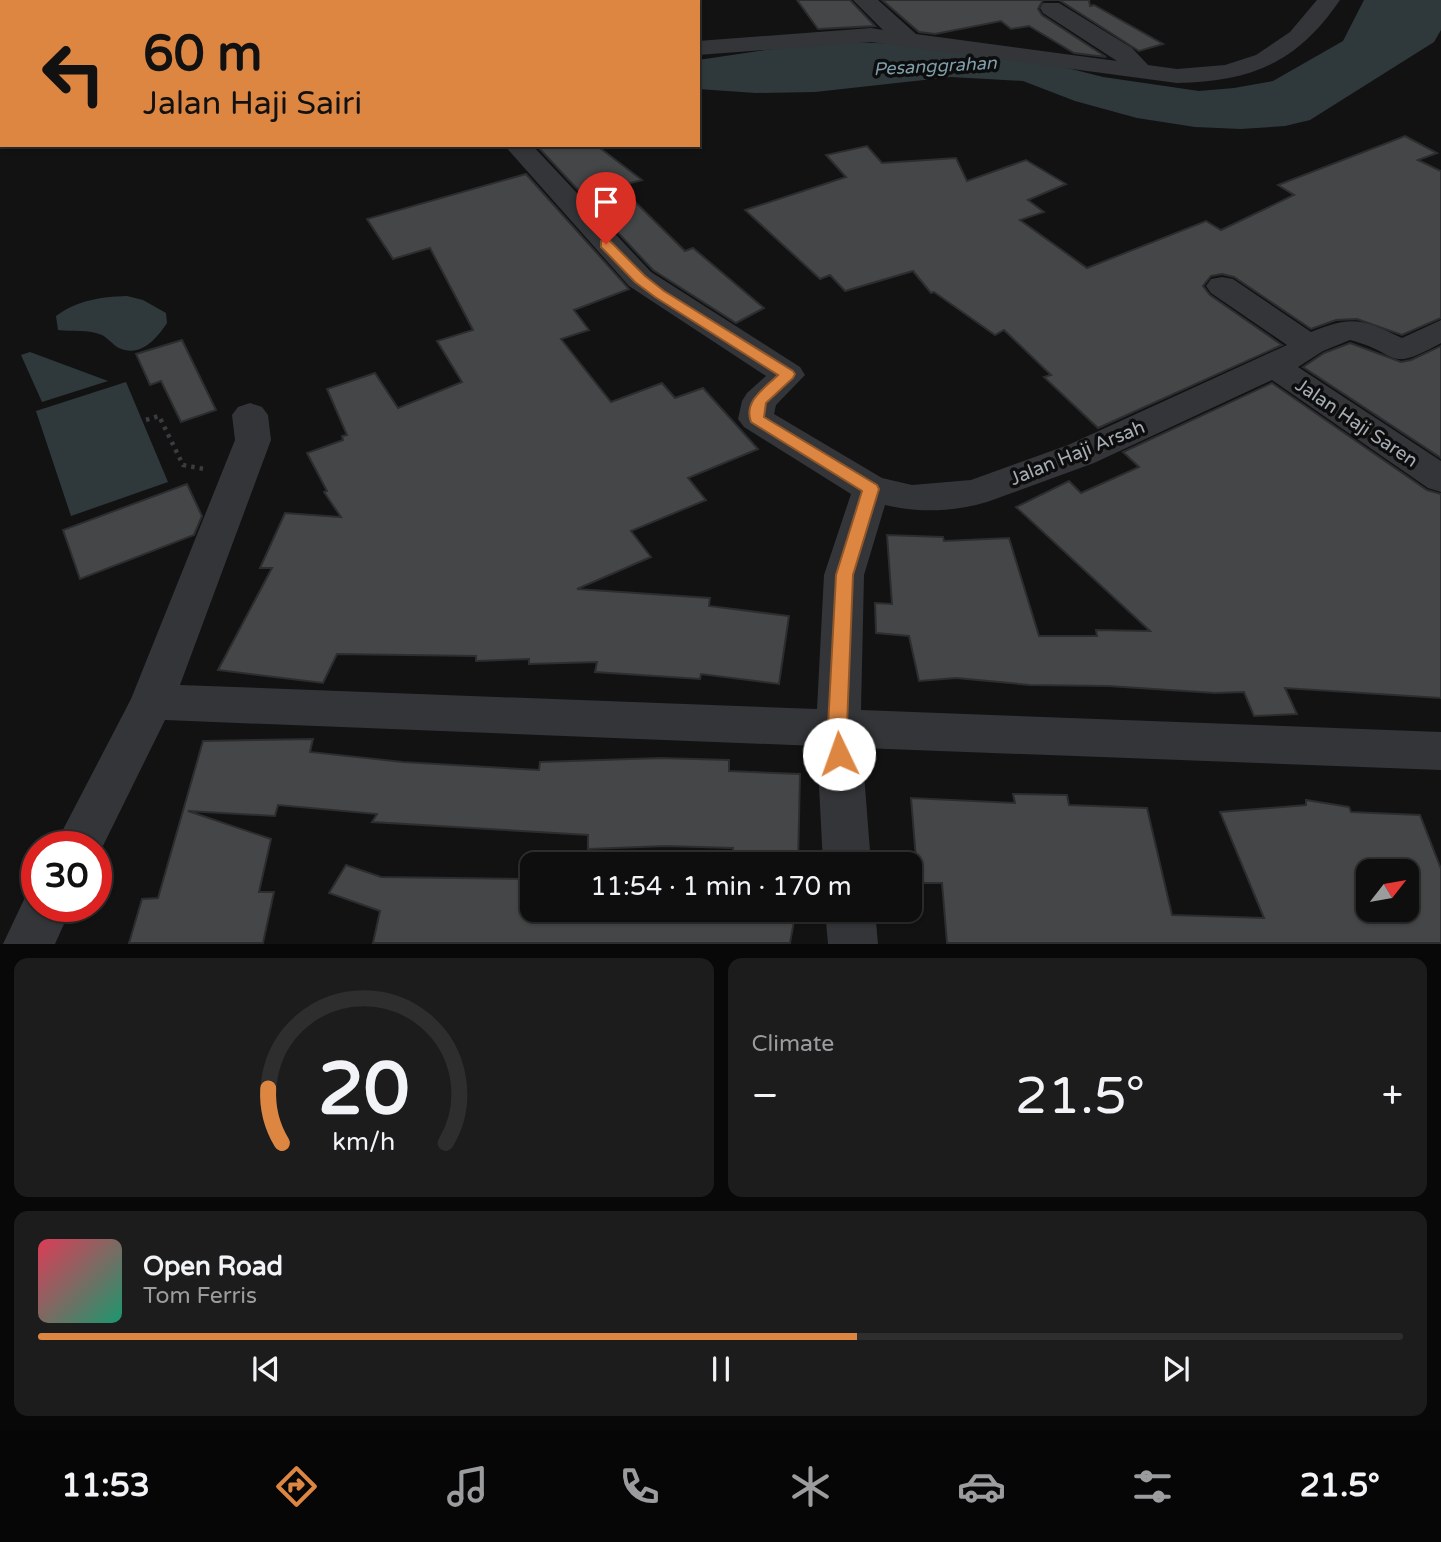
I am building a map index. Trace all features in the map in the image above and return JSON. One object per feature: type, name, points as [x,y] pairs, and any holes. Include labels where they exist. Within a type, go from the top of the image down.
[{"type":"street","points":[[864,0],[908,39]]},
{"type":"street","points":[[708,47],[872,35],[1177,76],[1205,76],[1255,66],[1291,45],[1312,24],[1329,0]]},
{"type":"street","points":[[1051,8],[1123,53],[1140,70]]},
{"type":"street","name":"Jalan Haji Arsah","points":[[519,147],[640,279],[788,374],[759,402],[756,419],[871,489],[912,498],[974,493],[1082,454],[1273,366],[1311,344],[1347,328],[1370,335],[1402,351],[1441,330]]},
{"type":"street","points":[[1223,286],[1311,344]]},
{"type":"street","name":"Jalan Haji Saren","points":[[1273,366],[1441,478]]},
{"type":"street","points":[[86,831],[152,702],[253,440],[250,415]]},
{"type":"street","points":[[846,852],[838,726],[844,575],[871,489]]},
{"type":"street","points":[[152,702],[1441,751]]},
{"type":"street","points":[[28,943],[39,922]]},
{"type":"street","points":[[851,922],[853,943]]},
{"type":"path","points":[[146,420],[159,416],[183,465],[240,474]]},
{"type":"water","name":"Pesanggrahan","points":[[1364,0],[1441,0],[1441,30],[1434,42],[1310,120],[1285,126],[1241,129],[1195,127],[1137,118],[1075,101],[1023,81],[951,77],[815,92],[756,93],[700,89],[700,60],[825,41],[901,44],[1040,61],[1103,77],[1199,91],[1273,81],[1343,41]]},
{"type":"water","points":[[127,296],[143,300],[166,313],[167,323],[148,345],[127,350],[119,348],[97,333],[58,330],[56,316],[73,306],[98,299]]},
{"type":"water","points":[[30,352],[108,381],[42,402],[21,355]]},
{"type":"water","points":[[126,382],[168,482],[71,516],[36,411]]},
{"type":"building","points":[[797,0],[850,0],[875,26],[818,29]]},
{"type":"building","points":[[882,0],[1043,0],[1038,9],[1042,15],[1106,57],[1074,53],[1029,26],[1011,29],[1001,21],[935,34],[919,32]]},
{"type":"building","points":[[1059,0],[1089,0],[1090,6],[1094,5],[1163,44],[1139,51]]},
{"type":"building","points":[[1405,136],[1437,153],[1418,160],[1441,171],[1441,318],[1402,335],[1357,319],[1336,320],[1311,329],[1234,277],[1222,274],[1211,276],[1203,286],[1210,295],[1282,345],[1098,428],[1044,377],[1051,375],[1004,330],[995,335],[934,292],[931,293],[913,271],[845,291],[830,275],[820,279],[745,210],[846,177],[826,155],[867,146],[882,163],[956,158],[967,181],[1026,160],[1066,184],[1028,200],[1044,212],[1020,220],[1087,268],[1206,221],[1221,230],[1294,195],[1278,185]]},
{"type":"building","points":[[538,147],[599,147],[642,180],[619,186],[685,251],[693,248],[764,308],[736,323],[653,270]]},
{"type":"building","points":[[526,174],[629,289],[574,310],[589,330],[561,339],[611,402],[662,383],[675,398],[703,388],[758,449],[688,478],[706,500],[631,531],[651,557],[577,589],[710,598],[709,606],[789,616],[779,684],[701,674],[700,679],[595,672],[597,662],[529,664],[529,659],[476,661],[476,656],[337,654],[323,683],[218,670],[272,568],[260,568],[285,513],[341,517],[324,492],[327,491],[307,453],[343,440],[342,436],[347,435],[327,389],[375,373],[398,408],[462,382],[437,341],[473,330],[430,248],[393,259],[367,219]]},
{"type":"building","points":[[182,340],[216,410],[181,422],[161,381],[150,385],[136,354]]},
{"type":"building","points":[[1350,343],[1401,362],[1441,346],[1441,458],[1303,367],[1324,353]]},
{"type":"building","points":[[1272,383],[1427,490],[1441,494],[1441,698],[1285,688],[1297,714],[1254,716],[1244,692],[1030,685],[956,678],[919,681],[909,636],[876,633],[875,603],[892,604],[887,535],[943,537],[944,541],[1009,538],[1039,636],[1097,636],[1096,630],[1150,631],[1016,507],[1069,481],[1081,493],[1139,467],[1123,452]]},
{"type":"building","points":[[187,484],[202,516],[194,535],[80,579],[63,530]]},
{"type":"building","points":[[313,739],[310,752],[403,762],[539,770],[540,762],[661,758],[729,760],[729,771],[800,774],[798,852],[733,852],[733,848],[666,846],[588,849],[588,835],[372,822],[377,814],[278,805],[275,816],[188,811],[271,839],[259,892],[274,892],[263,943],[129,943],[142,899],[158,898],[203,741]]},
{"type":"building","points":[[1013,794],[1067,795],[1069,805],[1147,808],[1172,915],[1264,918],[1220,812],[1306,805],[1306,800],[1349,807],[1351,812],[1420,815],[1441,869],[1441,943],[947,943],[942,883],[922,883],[922,852],[915,852],[911,798],[1015,803]]},
{"type":"building","points":[[346,865],[381,877],[520,879],[520,922],[794,922],[790,943],[373,943],[380,911],[329,893]]},
{"type":"route","points":[[606,244],[640,279],[660,294],[788,374],[788,377],[761,399],[756,419],[871,489],[844,575],[839,754]]}]
